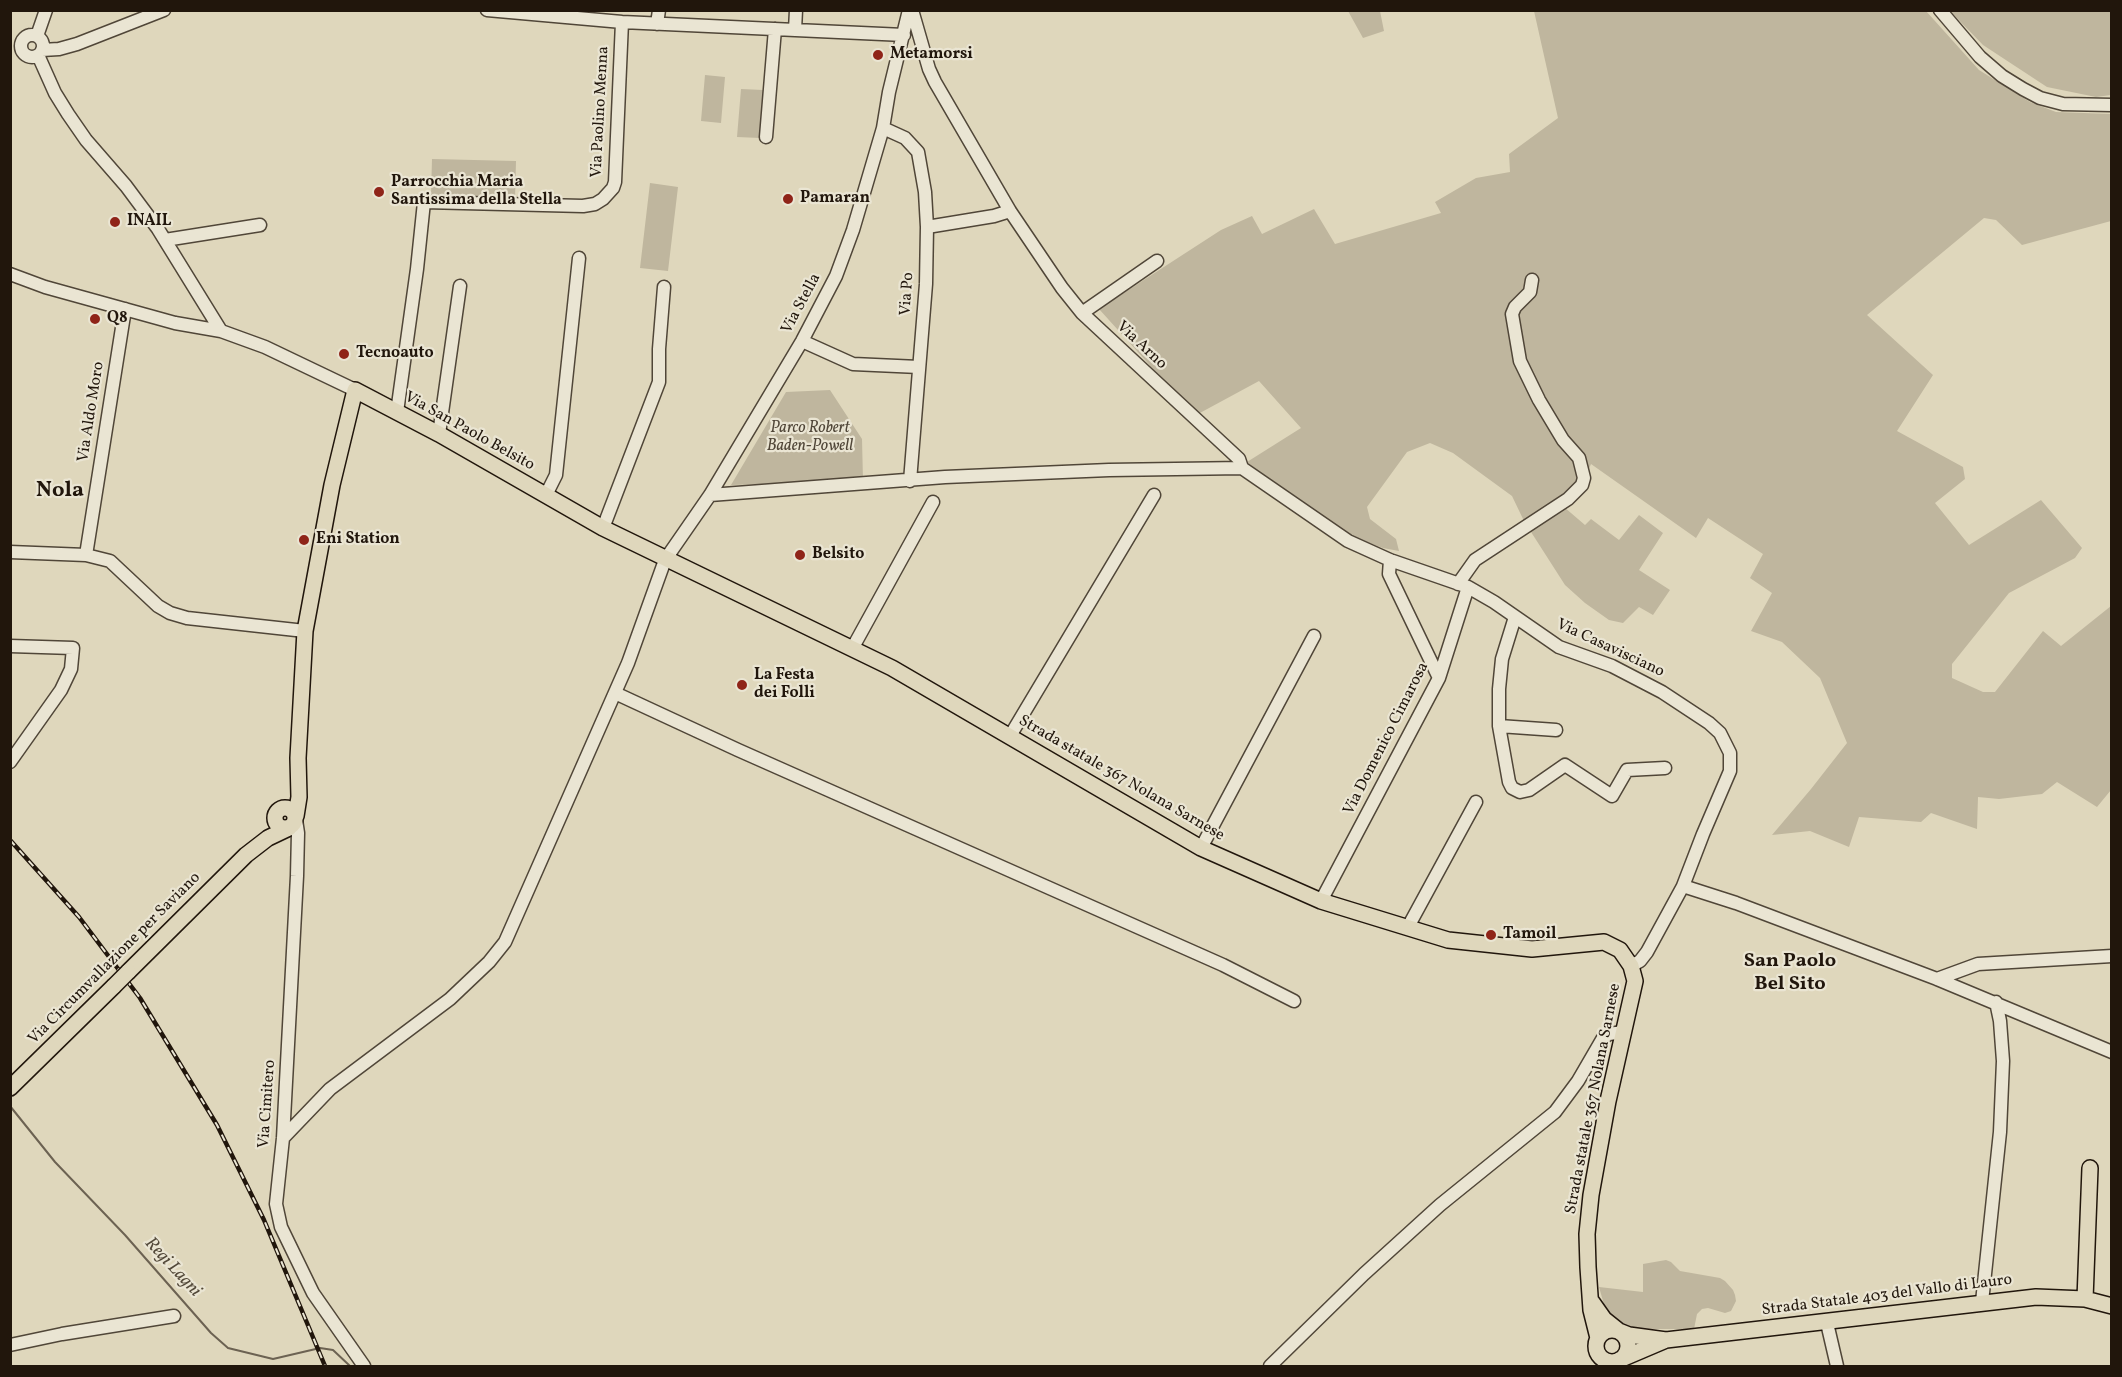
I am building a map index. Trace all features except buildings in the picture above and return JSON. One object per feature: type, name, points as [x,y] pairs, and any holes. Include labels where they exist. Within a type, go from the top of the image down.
[{"type":"main road","name":"Via San Paolo Belsito","points":[[355,390],[439,434],[603,528],[892,668]]},
{"type":"main road","name":"Via Circumvallazione per Saviano","points":[[10,1088],[246,855],[293,821],[299,797],[298,758],[305,631],[332,485],[355,390]]},
{"type":"main road","name":"Strada statale 367 Nolana Sarnese","points":[[892,668],[1201,848],[1321,901],[1448,940],[1532,949],[1604,942],[1620,950],[1631,966],[1635,981],[1591,1195],[1587,1234],[1591,1310],[1599,1353]]},
{"type":"main road","name":"Via Circumvallazione per Saviano","points":[[246,855],[277,812],[291,784],[298,758]]},
{"type":"main road","points":[[277,812],[290,808],[293,821]]},
{"type":"main road","points":[[2085,1299],[2090,1168]]},
{"type":"main road","name":"Strada Statale 403 del Vallo di Lauro","points":[[1619,1331],[1629,1335],[1666,1340],[2036,1297],[2085,1299],[2112,1306]]},
{"type":"main road","points":[[1591,1300],[1604,1319],[1619,1331],[1627,1342],[1627,1351],[1617,1362],[1609,1361],[1599,1353],[1605,1331],[1619,1331]]},
{"type":"main road","name":"Strada Statale 403 del Vallo di Lauro","points":[[1617,1362],[1666,1340]]},
{"type":"street","points":[[37,36],[46,10]]},
{"type":"street","points":[[21,42],[21,49],[25,55],[32,57],[40,52],[77,44],[164,10]]},
{"type":"street","points":[[487,10],[558,14],[622,22],[904,35]]},
{"type":"street","points":[[657,24],[659,10]]},
{"type":"street","points":[[795,30],[796,10]]},
{"type":"street","name":"Via Stella","points":[[283,1138],[330,1089],[450,999],[489,962],[505,942],[628,663],[665,560],[710,495],[802,341],[836,276],[853,230],[882,128],[911,10]]},
{"type":"street","name":"Via Arno","points":[[911,10],[932,75],[1010,211],[1082,313],[1239,459],[1242,468],[1348,541],[1390,560],[1463,585]]},
{"type":"street","points":[[1940,10],[1980,57],[2002,76],[2023,89],[2040,98],[2063,104],[2112,105]]},
{"type":"street","name":"Via Paolino Menna","points":[[397,412],[424,202],[583,206],[595,204],[603,199],[613,188],[615,182],[622,22]]},
{"type":"street","points":[[766,137],[775,29]]},
{"type":"street","points":[[10,51],[27,36],[37,36],[42,41],[40,52],[54,93],[86,140],[132,194],[165,240],[221,331]]},
{"type":"street","name":"Via Po","points":[[882,128],[905,138],[918,152],[925,192],[926,284],[910,481]]},
{"type":"street","points":[[927,227],[994,216],[1010,211]]},
{"type":"street","points":[[165,240],[260,225]]},
{"type":"street","points":[[546,495],[556,475],[579,258]]},
{"type":"street","points":[[1082,313],[1157,261]]},
{"type":"street","name":"Via San Paolo Belsito","points":[[10,274],[45,287],[175,323],[221,331],[265,347],[355,390]]},
{"type":"street","name":"Via Domenico Cimarosa","points":[[1321,901],[1439,678],[1463,585],[1475,560],[1568,499],[1582,485],[1584,478],[1579,458],[1563,440],[1539,400],[1520,361],[1512,314],[1515,307],[1530,292],[1532,280]]},
{"type":"street","points":[[439,434],[460,286]]},
{"type":"street","points":[[603,528],[659,382],[664,287]]},
{"type":"street","name":"Via Aldo Moro","points":[[86,555],[125,309]]},
{"type":"street","points":[[802,341],[853,364],[919,367]]},
{"type":"street","points":[[710,495],[945,477],[1098,470],[1242,468]]},
{"type":"street","points":[[1010,736],[1154,495]]},
{"type":"street","points":[[852,649],[933,502]]},
{"type":"street","points":[[10,552],[86,555],[110,561],[158,606],[170,613],[187,618],[305,631]]},
{"type":"street","points":[[1390,560],[1389,574],[1439,678]]},
{"type":"street","name":"Via Casavisciano","points":[[1463,585],[1494,602],[1559,647],[1612,666],[1662,692],[1720,733],[1730,753],[1730,771],[1702,834],[1683,886],[1647,952],[1640,961],[1631,966]]},
{"type":"street","points":[[1515,617],[1502,659],[1499,726],[1509,782],[1516,791],[1525,792],[1534,788],[1565,765],[1612,796],[1627,770],[1665,768]]},
{"type":"street","points":[[1201,848],[1314,636]]},
{"type":"street","points":[[10,646],[73,648],[71,669],[61,690],[10,762]]},
{"type":"street","points":[[615,693],[738,750],[1223,965],[1294,1001]]},
{"type":"street","points":[[1499,726],[1556,730]]},
{"type":"street","points":[[1408,927],[1476,802]]},
{"type":"street","name":"Via Cimitero","points":[[293,821],[298,833],[298,851],[283,1138],[276,1204],[281,1227],[313,1293],[364,1366]]},
{"type":"street","points":[[272,835],[288,837],[298,851]]},
{"type":"street","points":[[1683,886],[1736,903],[1996,1002],[2112,1052]]},
{"type":"street","points":[[1937,980],[1978,964],[2112,956]]},
{"type":"street","points":[[1982,1302],[2000,1120],[2003,1061],[1996,1002]]},
{"type":"street","points":[[1270,1366],[1364,1274],[1440,1205],[1555,1112],[1578,1081],[1603,1038],[1616,1032],[1623,1032]]},
{"type":"street","points":[[10,1345],[174,1316]]},
{"type":"street","points":[[1827,1323],[1837,1366]]},
{"type":"green space","points":[[1348,11],[1380,11],[1384,31],[1363,38]]},
{"type":"green space","points":[[1534,11],[1926,11],[1979,70],[2030,102],[2056,112],[2111,114],[2111,221],[2022,245],[1996,220],[1984,218],[1867,315],[1933,375],[1897,431],[1963,467],[1965,479],[1935,503],[1969,545],[2041,500],[2082,548],[2075,558],[2009,593],[1952,664],[1952,678],[1983,692],[1995,692],[2043,631],[2061,646],[2111,606],[2111,790],[2097,807],[2057,782],[2042,794],[1999,799],[1978,797],[1977,829],[1931,813],[1921,822],[1859,817],[1849,847],[1810,831],[1772,835],[1847,743],[1820,678],[1782,642],[1751,631],[1772,593],[1750,578],[1763,554],[1708,518],[1696,538],[1591,464],[1586,476],[1564,507],[1585,525],[1591,519],[1619,540],[1639,515],[1663,533],[1639,570],[1670,590],[1653,615],[1639,607],[1623,623],[1609,620],[1565,585],[1524,521],[1512,496],[1453,453],[1430,443],[1407,452],[1367,507],[1370,519],[1396,539],[1399,551],[1383,548],[1350,536],[1281,490],[1247,462],[1301,428],[1259,381],[1198,414],[1174,392],[1099,309],[1221,230],[1252,216],[1262,234],[1314,209],[1335,244],[1441,213],[1435,202],[1476,178],[1510,172],[1509,154],[1558,118]]},
{"type":"green space","points":[[1950,11],[2111,11],[2111,95],[2096,97],[2047,87],[1983,45]]},
{"type":"green space","points":[[705,75],[725,77],[721,123],[701,121]]},
{"type":"green space","points":[[741,89],[763,90],[760,138],[737,137]]},
{"type":"green space","points":[[432,159],[516,161],[515,198],[431,196]]},
{"type":"green space","points":[[650,183],[678,187],[668,271],[640,268]]},
{"type":"green space","name":"Parco Robert Baden-Powell","points":[[830,390],[862,439],[863,481],[731,485],[786,392]]},
{"type":"green space","points":[[1666,1260],[1680,1271],[1720,1278],[1725,1281],[1735,1295],[1736,1301],[1731,1311],[1725,1313],[1708,1308],[1702,1309],[1697,1314],[1694,1329],[1635,1329],[1611,1317],[1605,1308],[1599,1287],[1643,1292],[1643,1264]]},
{"type":"waterway","name":"Regi Lagni","points":[[10,1106],[55,1162],[125,1235],[211,1333],[228,1348],[273,1359],[320,1348],[333,1350],[350,1366]]},
{"type":"railway","points":[[10,840],[79,917],[140,998],[217,1125],[264,1220],[325,1366]]},
{"type":"place","name":"Metamorsi","points":[[878,55]]},
{"type":"place","name":"Parrocchia Maria Santissima della Stella","points":[[379,192]]},
{"type":"place","name":"Pamaran","points":[[788,199]]},
{"type":"place","name":"INAIL","points":[[115,222]]},
{"type":"place","name":"Q8","points":[[95,319]]},
{"type":"place","name":"Tecnoauto","points":[[344,354]]},
{"type":"place","name":"Eni Station","points":[[304,540]]},
{"type":"place","name":"Belsito","points":[[800,555]]},
{"type":"place","name":"La Festa dei Folli","points":[[742,685]]},
{"type":"place","name":"Tamoil","points":[[1491,935]]},
{"type":"district","name":"Nola","points":[[60,492]]},
{"type":"district","name":"San Paolo Bel Sito","points":[[1790,974]]}]
